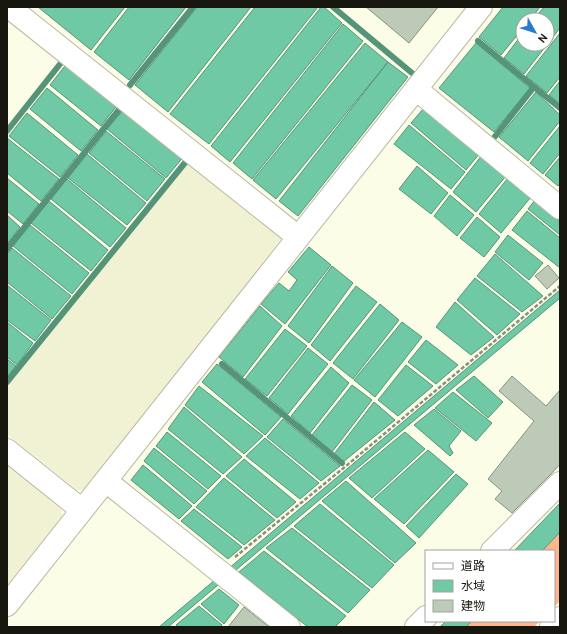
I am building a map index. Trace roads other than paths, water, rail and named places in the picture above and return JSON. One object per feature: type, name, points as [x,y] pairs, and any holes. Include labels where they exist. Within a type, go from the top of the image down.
[{"type":"street","points":[[9,7],[298,237]]},
{"type":"street","points":[[7,605],[481,7]]},
{"type":"street","points":[[416,89],[560,208]]},
{"type":"street","points":[[7,450],[82,510]]},
{"type":"street","points":[[106,481],[289,627]]},
{"type":"street","points":[[493,550],[560,483]]},
{"type":"street","points":[[416,627],[425,618]]},
{"type":"street","points":[[551,627],[560,618]]},
{"type":"water","points":[[38,7],[125,7],[91,50]]},
{"type":"water","points":[[129,7],[186,7],[129,80],[94,52]]},
{"type":"water","points":[[197,7],[251,7],[168,112],[135,85]]},
{"type":"water","points":[[255,7],[318,7],[209,144],[170,114]]},
{"type":"water","points":[[321,7],[324,7],[342,23],[230,162],[211,146]]},
{"type":"water","points":[[503,7],[540,7],[536,12],[515,12],[515,38],[501,55],[479,37]]},
{"type":"water","points":[[544,7],[560,7],[560,28],[555,34],[555,12],[540,12]]},
{"type":"water","points":[[343,24],[363,41],[252,179],[233,163]]},
{"type":"water","points":[[560,33],[560,77],[547,93],[526,76],[545,52],[555,52],[555,39]]},
{"type":"water","points":[[365,43],[388,62],[276,199],[253,180]]},
{"type":"water","points":[[476,43],[530,88],[494,132],[439,88]]},
{"type":"water","points":[[515,44],[515,52],[541,52],[524,74],[504,58]]},
{"type":"water","points":[[68,62],[119,103],[101,126],[50,85]]},
{"type":"water","points":[[388,62],[408,77],[298,216],[279,201]]},
{"type":"water","points":[[560,81],[560,104],[549,95]]},
{"type":"water","points":[[47,88],[98,130],[81,151],[30,109]]},
{"type":"water","points":[[536,92],[560,115],[560,121],[528,161],[499,137]]},
{"type":"water","points":[[125,108],[184,156],[166,178],[107,129]]},
{"type":"water","points":[[423,109],[427,109],[480,153],[466,170],[411,123]]},
{"type":"water","points":[[27,113],[78,155],[60,177],[9,136]]},
{"type":"water","points":[[409,125],[465,172],[451,189],[394,144]]},
{"type":"water","points":[[560,126],[560,153],[543,174],[530,163]]},
{"type":"water","points":[[106,131],[165,179],[147,201],[89,153]]},
{"type":"water","points":[[7,138],[59,179],[41,201],[7,173]]},
{"type":"water","points":[[87,154],[146,203],[127,225],[68,178]]},
{"type":"water","points":[[482,155],[506,176],[476,212],[453,192]]},
{"type":"water","points":[[560,157],[560,183],[558,186],[545,175]]},
{"type":"water","points":[[417,166],[448,193],[431,214],[399,189]]},
{"type":"water","points":[[7,178],[39,204],[23,224],[7,211]]},
{"type":"water","points":[[508,178],[531,197],[501,233],[479,214]]},
{"type":"water","points":[[67,179],[126,228],[110,247],[51,199]]},
{"type":"water","points":[[450,195],[474,215],[457,236],[434,216]]},
{"type":"water","points":[[535,200],[560,221],[560,235],[528,209]]},
{"type":"water","points":[[49,201],[108,250],[91,271],[31,223]]},
{"type":"water","points":[[527,211],[560,238],[560,268],[512,230]]},
{"type":"water","points":[[7,215],[20,227],[7,244]]},
{"type":"water","points":[[477,217],[500,237],[484,257],[460,238]]},
{"type":"water","points":[[30,225],[89,273],[72,294],[13,246]]},
{"type":"water","points":[[508,235],[543,263],[529,280],[495,252]]},
{"type":"water","points":[[309,247],[331,265],[285,324],[261,304],[279,283],[289,291],[297,280],[288,272]]},
{"type":"water","points":[[12,248],[71,296],[52,319],[7,282],[7,254]]},
{"type":"water","points":[[495,254],[543,296],[522,312],[477,276]]},
{"type":"water","points":[[332,266],[353,283],[309,343],[288,326]]},
{"type":"water","points":[[475,278],[520,314],[497,335],[457,300]]},
{"type":"water","points":[[7,285],[51,320],[35,341],[7,320]]},
{"type":"water","points":[[356,286],[377,302],[330,361],[311,345]]},
{"type":"water","points":[[560,290],[560,298],[168,627],[159,627]]},
{"type":"water","points":[[455,302],[494,337],[471,355],[436,327]]},
{"type":"water","points":[[380,304],[399,320],[353,379],[333,363]]},
{"type":"water","points":[[260,306],[282,326],[243,377],[219,357]]},
{"type":"water","points":[[7,322],[33,343],[17,365],[7,357]]},
{"type":"water","points":[[402,322],[422,337],[375,397],[354,380]]},
{"type":"water","points":[[285,329],[307,346],[267,396],[245,379]]},
{"type":"water","points":[[426,340],[458,365],[436,384],[408,362]]},
{"type":"water","points":[[308,348],[328,364],[288,414],[269,398]]},
{"type":"water","points":[[7,359],[16,366],[7,377]]},
{"type":"water","points":[[217,364],[281,417],[265,435],[202,382]]},
{"type":"water","points":[[406,365],[433,386],[398,416],[378,400]]},
{"type":"water","points":[[331,367],[349,383],[310,433],[291,416]]},
{"type":"water","points":[[474,376],[503,402],[488,418],[456,390]]},
{"type":"water","points":[[352,385],[372,400],[332,452],[312,435]]},
{"type":"water","points":[[199,386],[263,436],[244,454],[185,405]]},
{"type":"water","points":[[453,392],[492,423],[476,441],[435,408]]},
{"type":"water","points":[[374,402],[395,420],[343,462],[334,454]]},
{"type":"water","points":[[184,407],[242,457],[223,474],[168,429]]},
{"type":"water","points":[[434,409],[461,431],[449,446],[453,453],[450,456],[414,425]]},
{"type":"water","points":[[283,419],[340,466],[321,481],[267,437]]},
{"type":"water","points":[[167,432],[221,476],[208,489],[156,446]]},
{"type":"water","points":[[405,432],[425,449],[372,498],[349,478]]},
{"type":"water","points":[[265,438],[319,483],[300,499],[246,456]]},
{"type":"water","points":[[154,448],[207,491],[194,504],[144,461]]},
{"type":"water","points":[[428,450],[454,472],[404,524],[374,499]]},
{"type":"water","points":[[244,459],[296,502],[277,518],[226,476]]},
{"type":"water","points":[[143,465],[192,506],[179,519],[131,480]]},
{"type":"water","points":[[456,474],[468,484],[419,538],[406,526]]},
{"type":"water","points":[[224,478],[275,520],[244,545],[196,507]]},
{"type":"water","points":[[346,481],[416,543],[395,563],[322,501]]},
{"type":"water","points":[[560,503],[560,532],[543,550],[515,550]]},
{"type":"water","points":[[320,504],[394,565],[372,588],[294,526]]},
{"type":"water","points":[[194,509],[242,547],[228,559],[181,521]]},
{"type":"water","points":[[292,528],[370,590],[348,613],[266,548]]},
{"type":"water","points":[[264,551],[346,616],[335,627],[308,627],[239,572]]},
{"type":"water","points":[[219,589],[239,605],[224,624],[201,604]]},
{"type":"water","points":[[199,606],[222,625],[220,627],[179,627],[176,625]]},
{"type":"water","points":[[445,622],[471,622],[466,627],[440,627]]},
{"type":"waterway","points":[[130,85],[193,7]]},
{"type":"waterway","points":[[333,7],[412,73]]},
{"type":"waterway","points":[[478,41],[560,108]]},
{"type":"waterway","points":[[7,131],[64,59]]},
{"type":"waterway","points":[[493,139],[534,87]]},
{"type":"waterway","points":[[7,249],[122,106]]},
{"type":"waterway","points":[[7,382],[188,159]]},
{"type":"waterway","points":[[222,364],[342,463]]}]
